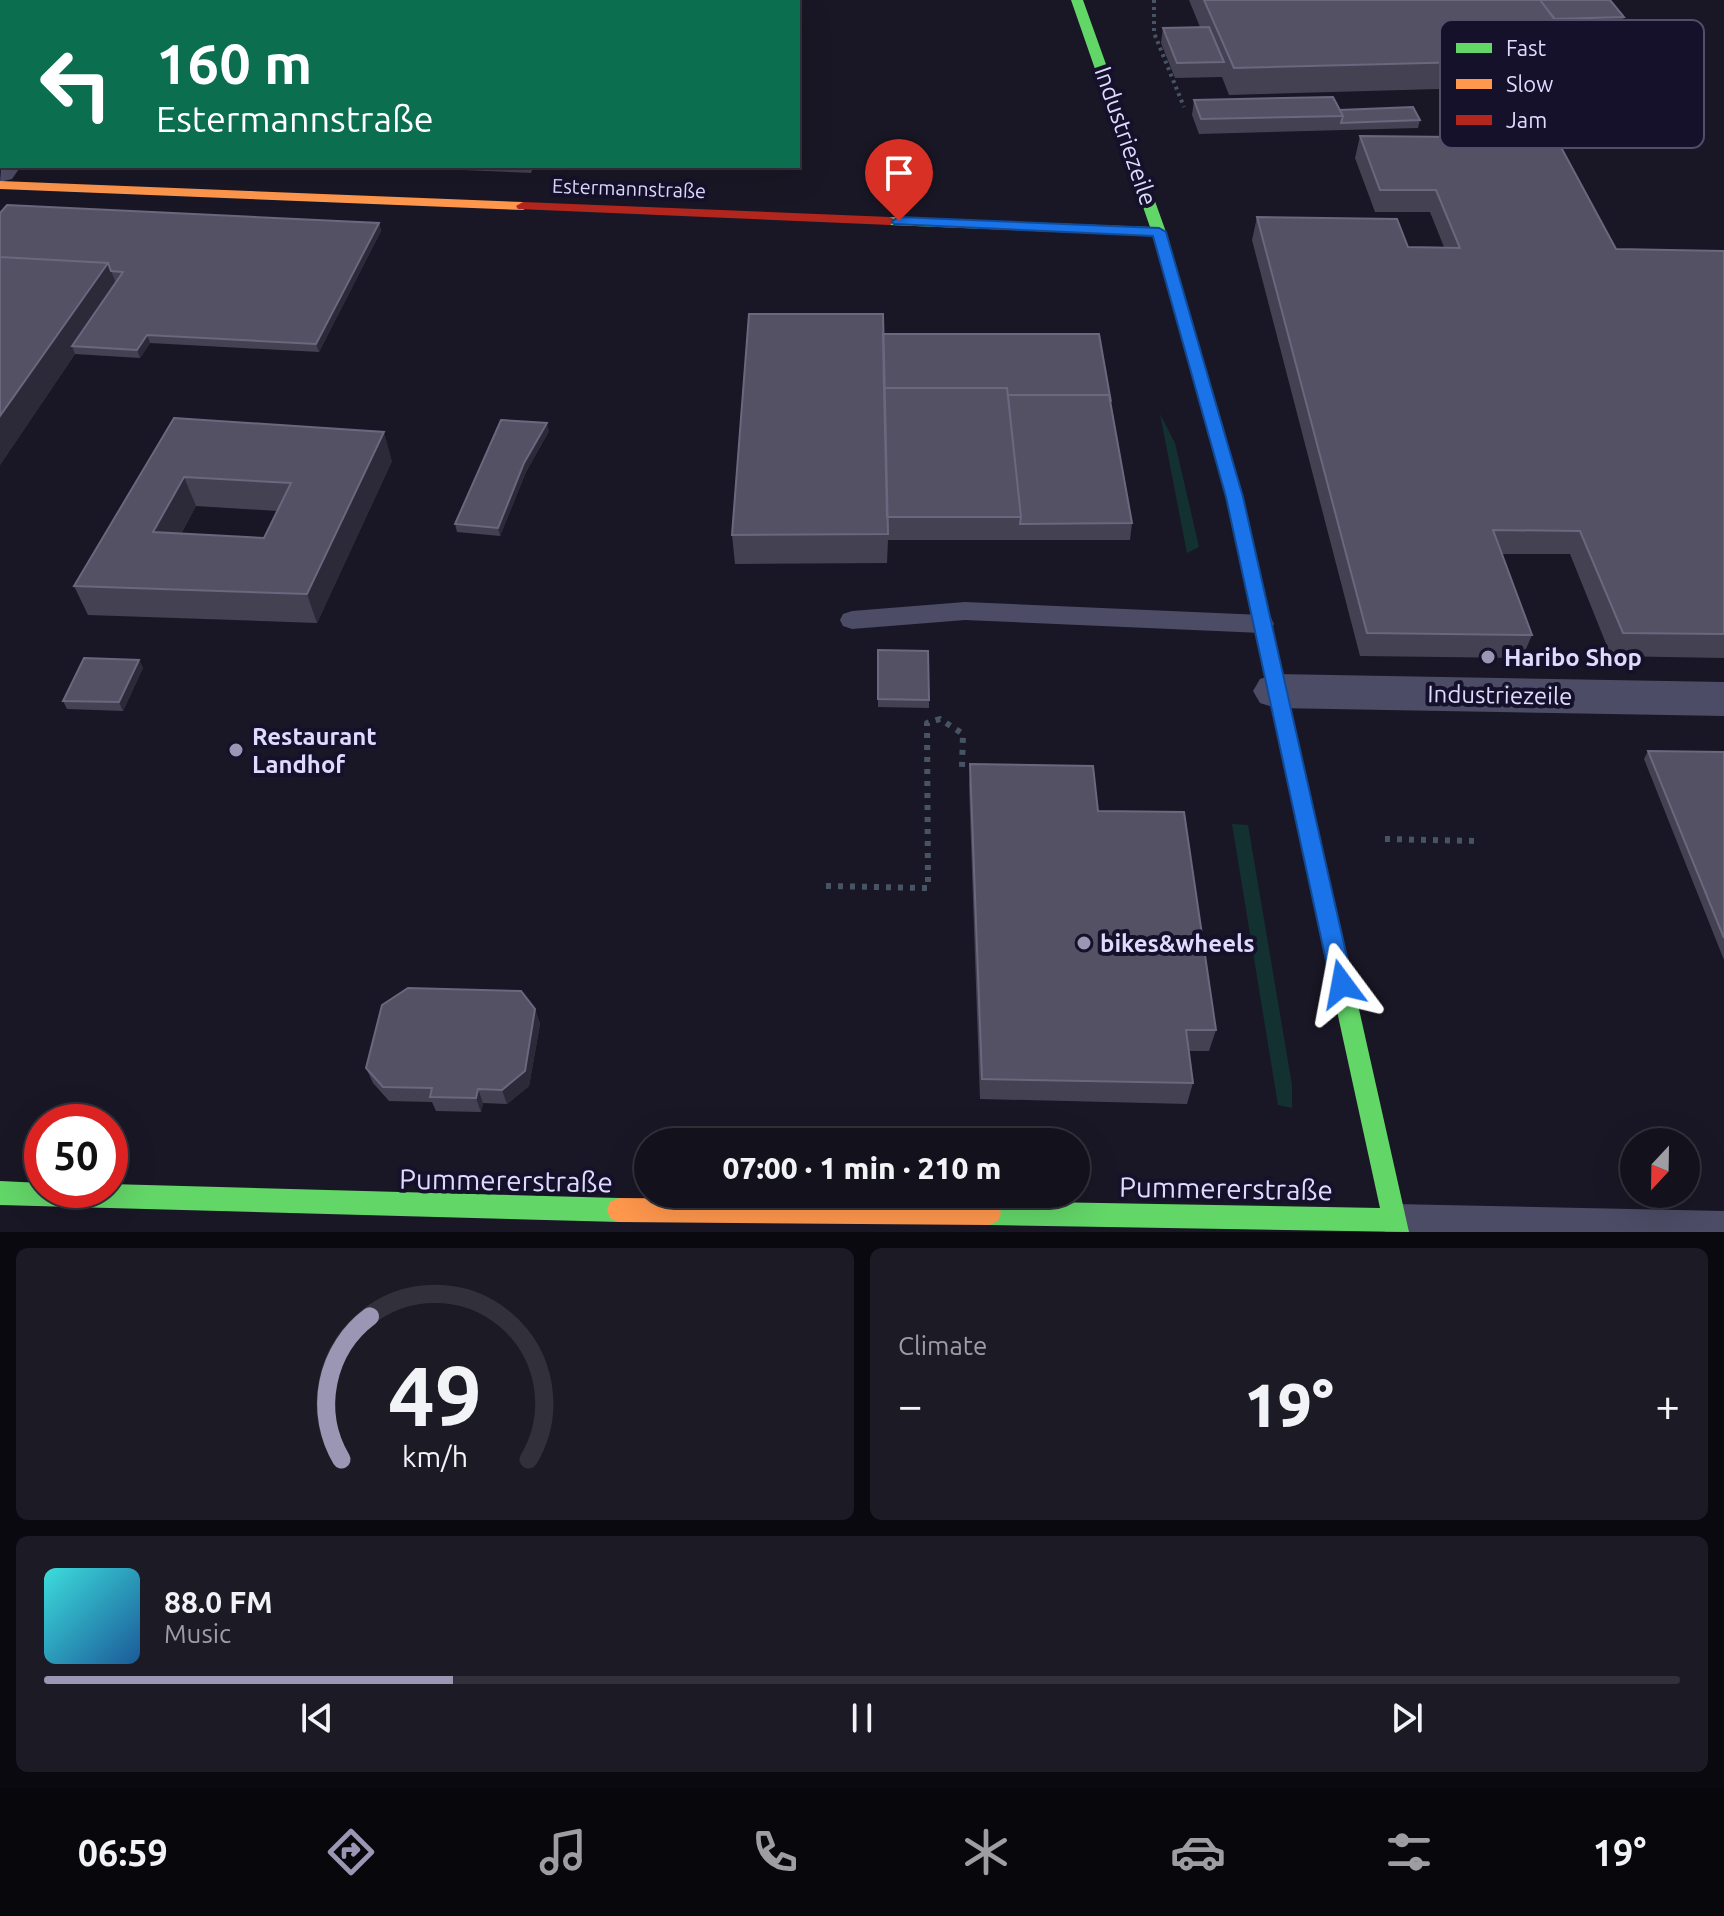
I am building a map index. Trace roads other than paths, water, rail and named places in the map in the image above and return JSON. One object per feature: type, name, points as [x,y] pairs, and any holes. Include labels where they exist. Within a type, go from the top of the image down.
[{"type":"street","name":"Industriezeile","points":[[1077,0],[1159,232],[1234,497],[1396,1226]]},
{"type":"street","name":"Estermannstraße","points":[[0,185],[1159,232]]},
{"type":"street","name":"Industriezeile","points":[[1276,691],[1724,699]]},
{"type":"street","name":"Pummererstraße","points":[[0,1193],[556,1210],[929,1215],[1217,1214],[1396,1226]]},
{"type":"lane","points":[[852,620],[965,611],[1262,624]]},
{"type":"lane","points":[[1396,1226],[1724,1227]]},
{"type":"place","name":"Haribo Shop","points":[[1488,657]]},
{"type":"place","name":"Restaurant Landhof","points":[[236,750]]},
{"type":"place","name":"bikes&wheels","points":[[1084,943]]}]
